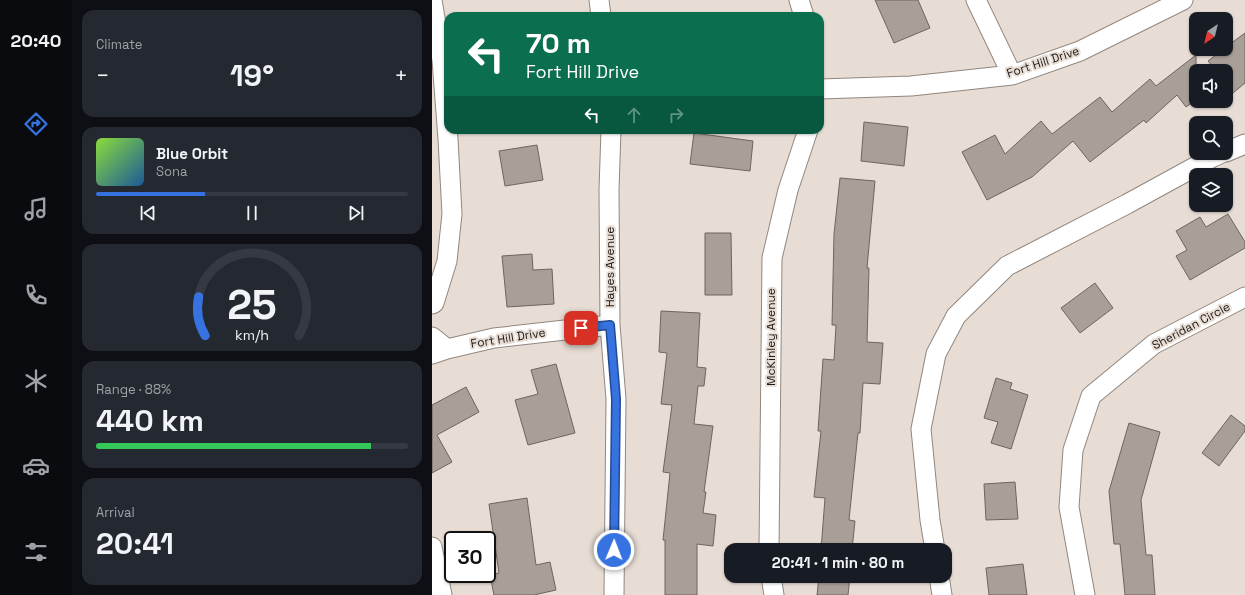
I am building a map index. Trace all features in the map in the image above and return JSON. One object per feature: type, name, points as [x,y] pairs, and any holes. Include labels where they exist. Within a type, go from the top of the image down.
[{"type":"street","points":[[432,0],[434,4],[442,60],[444,86]]},
{"type":"street","points":[[598,0],[600,12]]},
{"type":"street","points":[[799,0],[803,12]]},
{"type":"street","points":[[976,0],[1012,75]]},
{"type":"street","name":"Fort Hill Drive","points":[[824,89],[911,86],[1012,75],[1080,51],[1183,0]]},
{"type":"street","points":[[432,304],[434,303],[447,261],[452,214],[448,134]]},
{"type":"street","name":"Hayes Avenue","points":[[611,134],[609,190],[610,325],[616,399],[614,595]]},
{"type":"street","name":"McKinley Avenue","points":[[769,543],[772,258],[788,190],[807,134]]},
{"type":"street","points":[[1233,149],[1245,144]]},
{"type":"street","points":[[934,543],[930,520],[921,429],[936,354],[956,316],[1007,266],[1127,204],[1208,160]]},
{"type":"street","name":"Sheridan Circle","points":[[1085,595],[1069,507],[1073,450],[1091,396],[1154,344],[1245,297]]},
{"type":"street","name":"Fort Hill Drive","points":[[439,351],[494,338],[610,325]]},
{"type":"street","points":[[432,336],[439,351]]},
{"type":"street","points":[[432,547],[442,595]]},
{"type":"street","points":[[772,583],[774,595]]},
{"type":"street","points":[[940,583],[942,595]]},
{"type":"building","points":[[875,0],[918,0],[930,28],[894,43]]},
{"type":"building","points":[[1245,33],[1245,83],[1233,93],[1233,64],[1210,64],[1208,61],[1215,56],[1233,56],[1233,42]]},
{"type":"building","points":[[1196,56],[1196,64],[1189,64],[1189,105],[1186,107],[1177,95],[1146,123],[1144,120],[1090,162],[1073,141],[1032,177],[987,200],[962,152],[995,135],[1005,154],[1041,121],[1052,134],[1100,97],[1112,112],[1150,79],[1156,86]]},
{"type":"building","points":[[864,122],[908,127],[904,166],[861,161]]},
{"type":"building","points":[[694,134],[753,141],[750,171],[690,164]]},
{"type":"building","points":[[537,145],[543,180],[505,186],[499,151]]},
{"type":"building","points":[[840,178],[875,181],[867,268],[869,268],[867,342],[883,343],[880,384],[863,383],[860,433],[858,433],[849,520],[855,521],[853,543],[822,543],[825,498],[814,497],[821,431],[818,431],[823,359],[834,360],[836,325],[832,325],[834,234]]},
{"type":"building","points":[[1228,214],[1245,242],[1245,248],[1190,280],[1176,256],[1187,250],[1176,231],[1200,217],[1206,227]]},
{"type":"building","points":[[705,233],[731,233],[732,295],[705,295]]},
{"type":"building","points":[[532,254],[533,270],[552,269],[554,304],[507,307],[502,256]]},
{"type":"building","points":[[1095,283],[1113,308],[1080,333],[1061,308]]},
{"type":"building","points":[[661,311],[700,313],[697,367],[706,368],[704,386],[698,386],[694,424],[713,426],[704,492],[706,492],[703,513],[716,515],[713,546],[697,544],[697,595],[665,595],[665,540],[663,540],[670,473],[663,472],[672,405],[661,404],[667,353],[659,352]]},
{"type":"building","points":[[556,364],[575,433],[528,445],[515,400],[538,394],[531,370]]},
{"type":"building","points":[[996,378],[1012,383],[1010,389],[1028,395],[1011,449],[991,443],[998,422],[984,418]]},
{"type":"building","points":[[466,387],[479,412],[437,435],[452,462],[432,473],[432,405]]},
{"type":"building","points":[[1231,415],[1245,426],[1245,431],[1219,466],[1202,453]]},
{"type":"building","points":[[1129,423],[1160,432],[1141,500],[1146,555],[1152,555],[1155,595],[1125,595],[1120,544],[1114,544],[1109,491]]},
{"type":"building","points":[[1015,482],[1018,519],[986,520],[984,484]]},
{"type":"building","points":[[527,498],[536,565],[550,562],[556,590],[534,595],[494,595],[492,583],[496,583],[496,574],[499,573],[496,552],[496,531],[493,531],[489,504]]},
{"type":"building","points":[[1023,564],[1027,595],[989,595],[986,568]]},
{"type":"building","points":[[818,583],[849,583],[848,595],[817,595]]},
{"type":"route","points":[[581,328],[610,325],[616,399],[614,550]]}]
